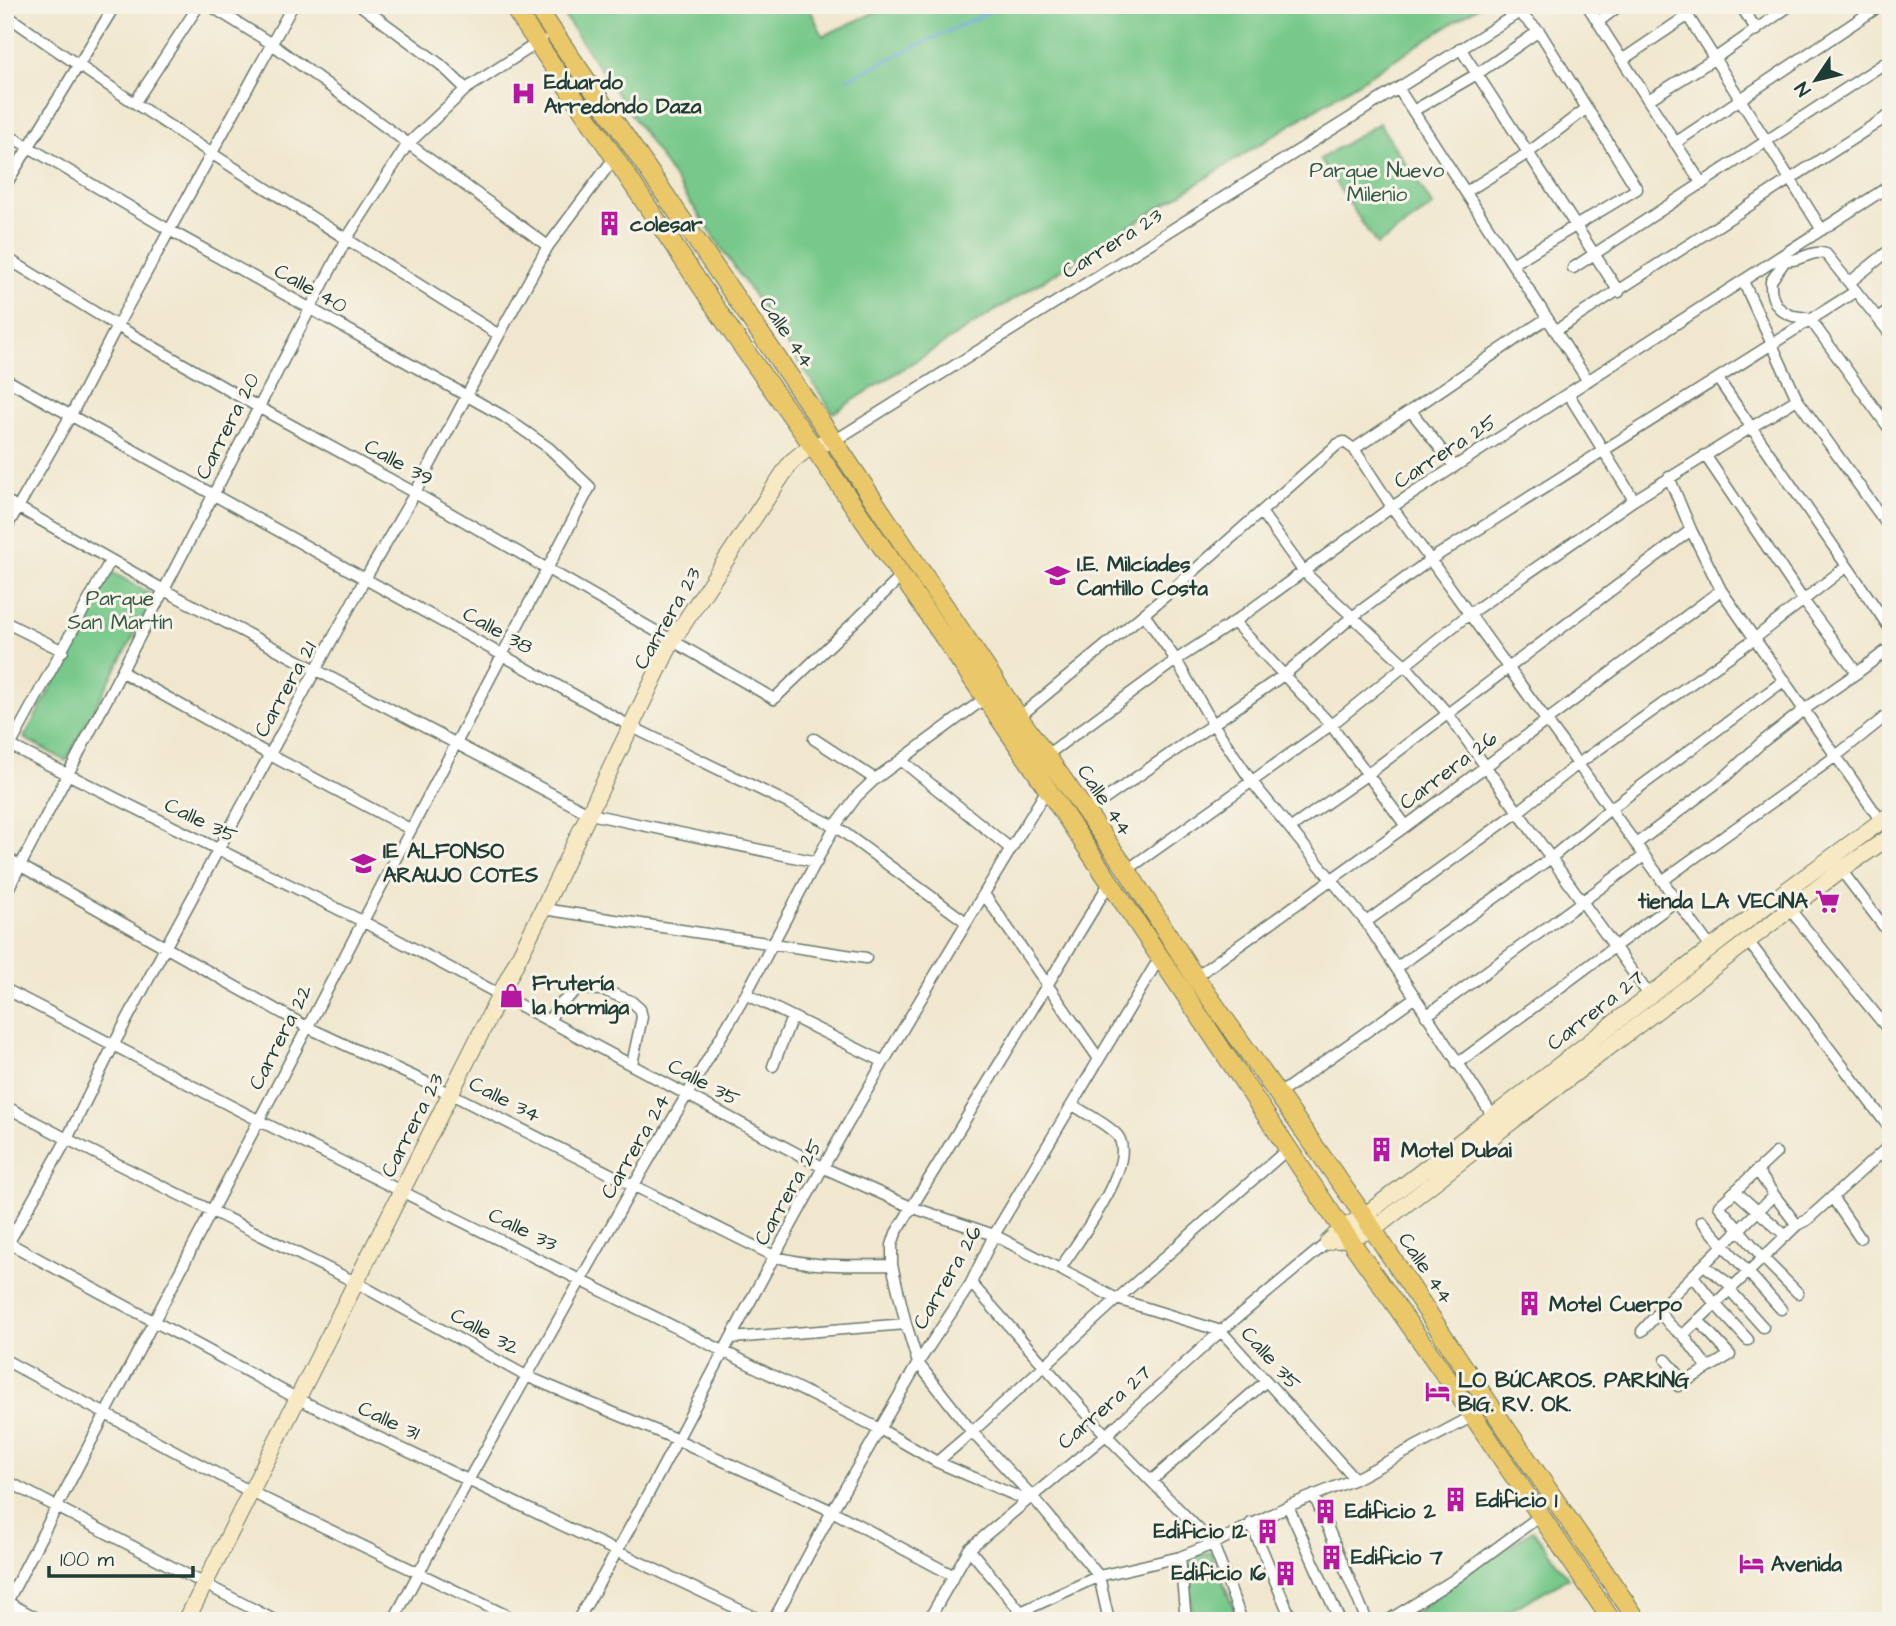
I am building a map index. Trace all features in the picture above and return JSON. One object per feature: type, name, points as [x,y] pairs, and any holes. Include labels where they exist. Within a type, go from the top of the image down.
[{"type":"main road","name":"Calle 44","points":[[512,5],[734,335],[1032,766],[1046,791],[1345,1233],[1612,1621]]},
{"type":"main road","name":"Calle 44","points":[[535,5],[1126,870],[1195,977],[1368,1223],[1639,1621]]},
{"type":"street","points":[[5,186],[115,5]]},
{"type":"street","points":[[135,102],[199,5]]},
{"type":"street","points":[[209,5],[272,44],[548,246]]},
{"type":"street","points":[[5,530],[71,415],[293,5]]},
{"type":"street","points":[[360,5],[432,58],[466,89]]},
{"type":"street","name":"Carrera 23","points":[[186,1621],[501,994],[673,641],[791,462],[812,445],[834,442],[1531,5]]},
{"type":"street","points":[[1587,5],[1702,184]]},
{"type":"street","points":[[1598,22],[1620,5]]},
{"type":"street","points":[[1681,5],[1822,230]]},
{"type":"street","points":[[1740,5],[1756,30]]},
{"type":"street","points":[[1648,100],[1714,59],[1791,5]]},
{"type":"street","points":[[1675,142],[1881,5]]},
{"type":"street","points":[[1512,264],[1637,189],[1539,31],[1519,13]]},
{"type":"street","points":[[5,15],[77,65],[499,335]]},
{"type":"street","points":[[1622,60],[1687,16]]},
{"type":"street","points":[[1413,111],[1477,74],[1539,31]]},
{"type":"street","name":"Carrera 20","points":[[5,895],[347,239],[407,145],[466,89],[553,32]]},
{"type":"street","points":[[1460,48],[1619,292]]},
{"type":"street","points":[[1573,268],[1891,59]]},
{"type":"street","points":[[1398,88],[1588,381]]},
{"type":"street","points":[[1466,192],[1528,153],[1587,108]]},
{"type":"street","points":[[1556,331],[1891,114]]},
{"type":"street","name":"Calle 40","points":[[5,133],[171,231],[503,416],[549,448],[590,487]]},
{"type":"street","name":"Carrera 21","points":[[6,1245],[67,1139],[165,948],[548,246],[615,157]]},
{"type":"street","name":"Carrera 25","points":[[1032,766],[1392,507],[1743,281],[1782,259],[1891,185]]},
{"type":"street","points":[[1085,813],[1285,674],[1352,617],[1430,560],[1810,319],[1853,287],[1891,249]]},
{"type":"street","points":[[1891,335],[1823,252],[1791,261],[1782,259],[1771,281],[1773,300],[1791,316],[1810,319],[1891,431]]},
{"type":"street","name":"Calle 39","points":[[5,257],[117,326],[774,699],[901,577]]},
{"type":"street","points":[[1743,281],[1797,399],[1891,530]]},
{"type":"street","points":[[1878,318],[1891,307]]},
{"type":"street","points":[[1352,447],[1411,411],[1547,318]]},
{"type":"street","name":"Calle 38","points":[[5,379],[632,727],[835,826],[967,922]]},
{"type":"street","points":[[1718,379],[1891,630]]},
{"type":"street","points":[[1569,395],[1602,453],[1634,500]]},
{"type":"street","points":[[1126,870],[1331,725],[1469,614],[1704,454],[1797,399]]},
{"type":"street","points":[[1411,411],[1454,466]]},
{"type":"street","points":[[1019,717],[1163,598],[1338,444],[1344,442],[1352,447],[1392,507],[1711,948]]},
{"type":"street","points":[[1704,454],[1802,600],[1857,673]]},
{"type":"street","points":[[1670,477],[1691,530],[1721,590],[1836,756],[1886,818]]},
{"type":"street","name":"Carrera 22","points":[[6,1603],[590,487]]},
{"type":"street","points":[[5,500],[164,590],[590,814],[817,862]]},
{"type":"street","points":[[1261,512],[1304,572],[1405,665],[1448,714],[1649,995]]},
{"type":"street","points":[[1291,828],[1368,774],[1691,530]]},
{"type":"street","points":[[8,745],[63,651],[110,561]]},
{"type":"street","points":[[1366,922],[1518,812],[1578,764],[1754,639],[1847,566]]},
{"type":"street","name":"Carrera 26","points":[[1195,977],[1406,826],[1721,590]]},
{"type":"street","points":[[1144,614],[1252,782],[1366,922],[1497,1122]]},
{"type":"street","points":[[5,622],[63,651]]},
{"type":"street","points":[[1234,622],[1331,725],[1406,826]]},
{"type":"street","points":[[1636,844],[1726,776],[1761,743],[1805,709],[1891,647]]},
{"type":"street","points":[[122,672],[410,829]]},
{"type":"street","points":[[1396,968],[1551,858],[1610,809],[1785,680]]},
{"type":"street","name":"Carrera 24","points":[[393,1621],[526,1376],[746,994],[835,826],[857,796],[875,779],[984,699]]},
{"type":"street","points":[[1662,881],[1836,756],[1891,712]]},
{"type":"street","points":[[814,739],[875,779]]},
{"type":"street","name":"Calle 35","points":[[8,745],[362,921],[824,1168],[911,1207],[994,1235],[1117,1299],[1221,1331],[1355,1479]]},
{"type":"street","points":[[901,760],[1011,849]]},
{"type":"street","name":"Carrera 25","points":[[577,1621],[618,1551],[774,1256],[882,1061],[1046,791]]},
{"type":"street","name":"Carrera 27","points":[[928,1621],[969,1549],[1106,1436],[1221,1331],[1328,1242],[1368,1223],[1497,1122],[1649,995],[1886,818]]},
{"type":"street","name":"Carrera 27","points":[[1497,1122],[1891,836]]},
{"type":"street","points":[[1426,1016],[1644,856]]},
{"type":"street","name":"Calle 34","points":[[5,857],[307,1027],[451,1094],[774,1256],[794,1263],[815,1265],[892,1265]]},
{"type":"street","points":[[1841,870],[1891,936]]},
{"type":"street","points":[[1029,1498],[972,1432],[918,1363],[905,1324],[892,1265],[892,1245],[911,1207],[1110,882]]},
{"type":"street","points":[[984,894],[1099,1059]]},
{"type":"street","points":[[1780,895],[1891,1033]]},
{"type":"street","points":[[1457,1064],[1676,901]]},
{"type":"street","points":[[543,909],[866,958]]},
{"type":"street","points":[[1748,941],[1891,1130]]},
{"type":"street","name":"Carrera 26","points":[[773,1621],[832,1511],[918,1363],[971,1283],[994,1235],[1160,957]]},
{"type":"street","name":"Calle 33","points":[[5,989],[258,1120],[880,1429],[937,1462],[1029,1498],[1099,1576]]},
{"type":"street","points":[[549,1021],[558,1006],[578,989],[603,990],[631,1001],[640,1009],[642,1017],[632,1064]]},
{"type":"street","points":[[746,994],[882,1061]]},
{"type":"street","points":[[1279,1094],[1414,998]]},
{"type":"street","points":[[773,1066],[792,1017]]},
{"type":"street","points":[[1060,1269],[1114,1183],[1122,1150],[1117,1135],[1073,1105]]},
{"type":"street","name":"Calle 32","points":[[5,1106],[355,1282],[526,1376],[678,1440],[832,1511],[954,1576]]},
{"type":"street","points":[[1683,1335],[1797,1225],[1807,1220],[1891,1144]]},
{"type":"street","points":[[937,1462],[1289,1147]]},
{"type":"street","points":[[1776,1153],[1719,1206],[1763,1258],[1798,1293]]},
{"type":"street","points":[[1757,1170],[1797,1225]]},
{"type":"street","points":[[1735,1191],[1786,1236]]},
{"type":"street","points":[[1642,1331],[1662,1306],[1774,1195]]},
{"type":"street","points":[[1832,1197],[1860,1238]]},
{"type":"street","points":[[1702,1221],[1781,1309]]},
{"type":"street","name":"Calle 31","points":[[6,1245],[298,1399],[763,1621]]},
{"type":"street","points":[[1704,1265],[1731,1288],[1763,1327]]},
{"type":"street","points":[[1693,1276],[1748,1339]]},
{"type":"street","points":[[971,1283],[1106,1436],[1213,1544],[1242,1621]]},
{"type":"street","points":[[1660,1311],[1668,1324],[1683,1335],[1708,1368]]},
{"type":"street","points":[[1665,1360],[1681,1384],[1730,1355],[1698,1320]]},
{"type":"street","points":[[732,1338],[905,1324]]},
{"type":"street","points":[[5,1360],[251,1492],[518,1621]]},
{"type":"street","points":[[1151,1481],[1266,1381]]},
{"type":"street","points":[[969,1549],[1018,1616],[1099,1576],[1180,1557],[1213,1544],[1314,1494],[1355,1479],[1473,1416]]},
{"type":"street","points":[[5,1480],[276,1621]]},
{"type":"street","points":[[1314,1494],[1367,1621]]},
{"type":"street","points":[[1288,1506],[1340,1621]]},
{"type":"street","points":[[1387,1621],[1452,1581],[1540,1516]]},
{"type":"street","points":[[1251,1524],[1292,1621]]},
{"type":"street","points":[[1180,1557],[1186,1621]]},
{"type":"street","points":[[1099,1576],[1109,1621]]},
{"type":"street","points":[[6,1603],[42,1621]]},
{"type":"green space","points":[[557,5],[808,5],[823,36],[891,5],[1481,5],[833,413]]},
{"type":"green space","name":"Parque Nuevo Milenio","points":[[1379,123],[1433,206],[1377,245],[1320,159]]},
{"type":"green space","name":"Parque San Martín","points":[[112,572],[155,597],[66,761],[24,738]]},
{"type":"green space","points":[[1533,1530],[1568,1578],[1491,1621],[1407,1621],[1460,1577]]},
{"type":"green space","points":[[1211,1552],[1239,1621],[1193,1621],[1185,1559]]},
{"type":"waterway","points":[[847,79],[1004,5]]},
{"type":"place","name":"Eduardo Arredondo Daza","points":[[524,94]]},
{"type":"place","name":"colesar","points":[[610,224]]},
{"type":"place","name":"I.E. Milcíades Cantillo Costa","points":[[1057,576]]},
{"type":"place","name":"IE ALFONSO ARAUJO COTES","points":[[363,863]]},
{"type":"place","name":"tienda LA VECINA","points":[[1828,901]]},
{"type":"place","name":"Frutería la hormiga","points":[[512,995]]},
{"type":"place","name":"Motel Dubai","points":[[1381,1150]]},
{"type":"place","name":"Motel Cuerpo","points":[[1529,1304]]},
{"type":"place","name":"LO BÚCAROS. PARKING BIG. RV. OK.","points":[[1438,1392]]},
{"type":"place","name":"Edificio 1","points":[[1456,1500]]},
{"type":"place","name":"Edificio 2","points":[[1325,1511]]},
{"type":"place","name":"Edificio 12","points":[[1267,1531]]},
{"type":"place","name":"Edificio 7","points":[[1331,1557]]},
{"type":"place","name":"Avenida","points":[[1751,1564]]},
{"type":"place","name":"Edificio 16","points":[[1286,1573]]}]
